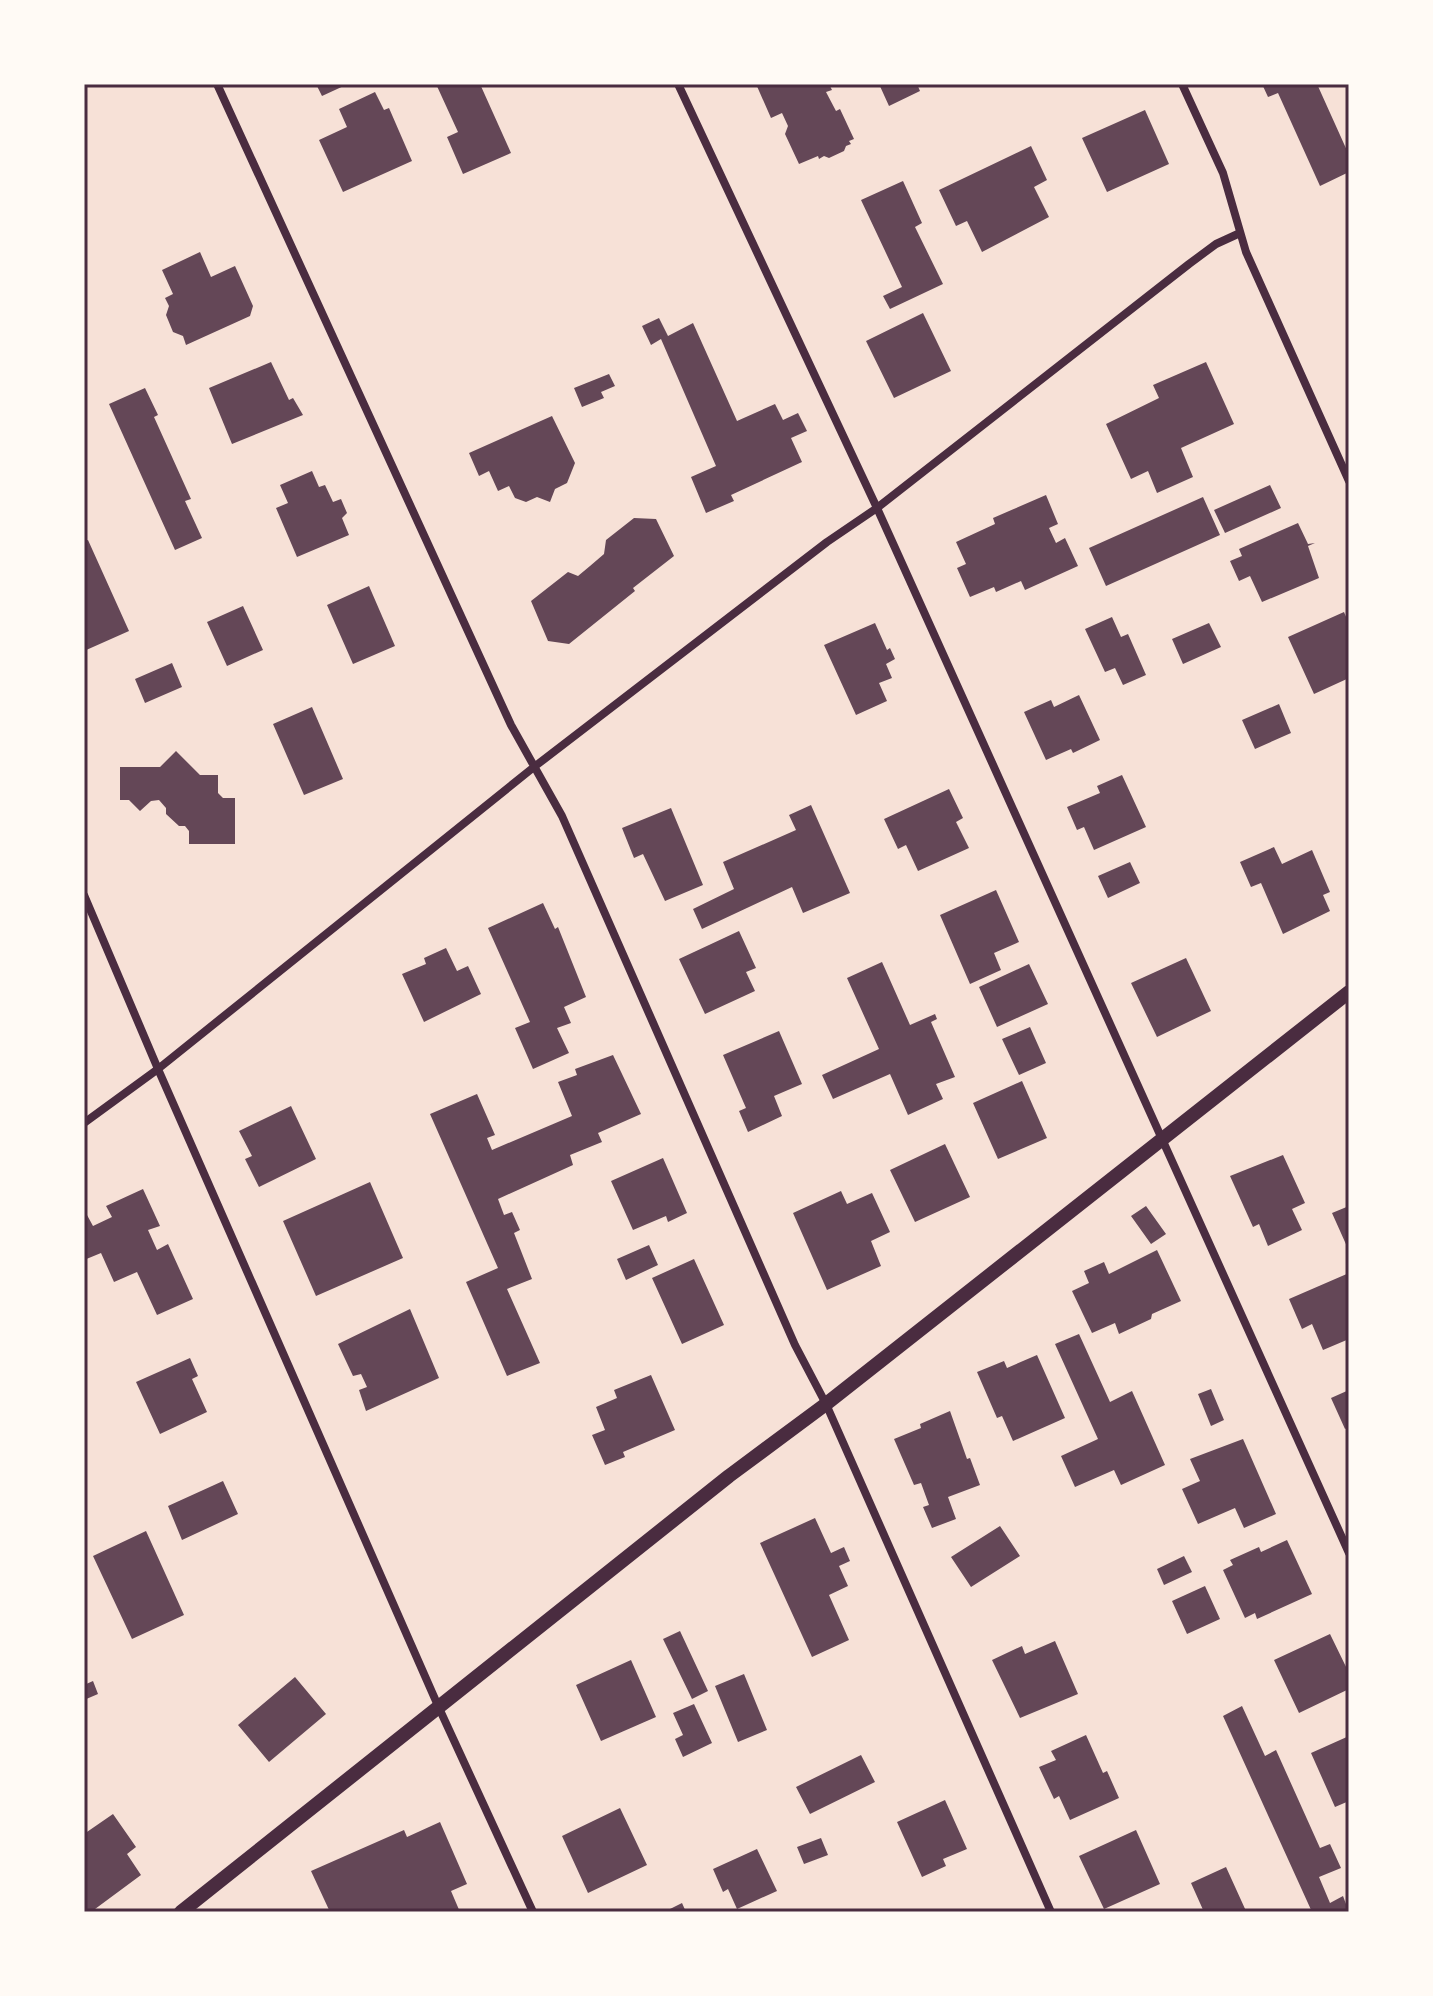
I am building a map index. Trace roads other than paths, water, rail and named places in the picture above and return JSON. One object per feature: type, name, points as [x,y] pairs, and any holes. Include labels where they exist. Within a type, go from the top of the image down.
[{"type":"street","points":[[217,84],[498,696],[562,816],[795,1345],[826,1404],[1051,1912]]},
{"type":"street","points":[[678,84],[877,508],[1349,1553]]},
{"type":"street","points":[[1182,84],[1223,173],[1253,269],[1349,481]]},
{"type":"street","points":[[84,1123],[158,1069],[534,767],[827,542],[877,508],[1189,264],[1216,244],[1240,233]]},
{"type":"street","points":[[84,895],[439,1708],[533,1912]]},
{"type":"street","points":[[181,1912],[729,1476],[826,1404],[1349,992]]}]
